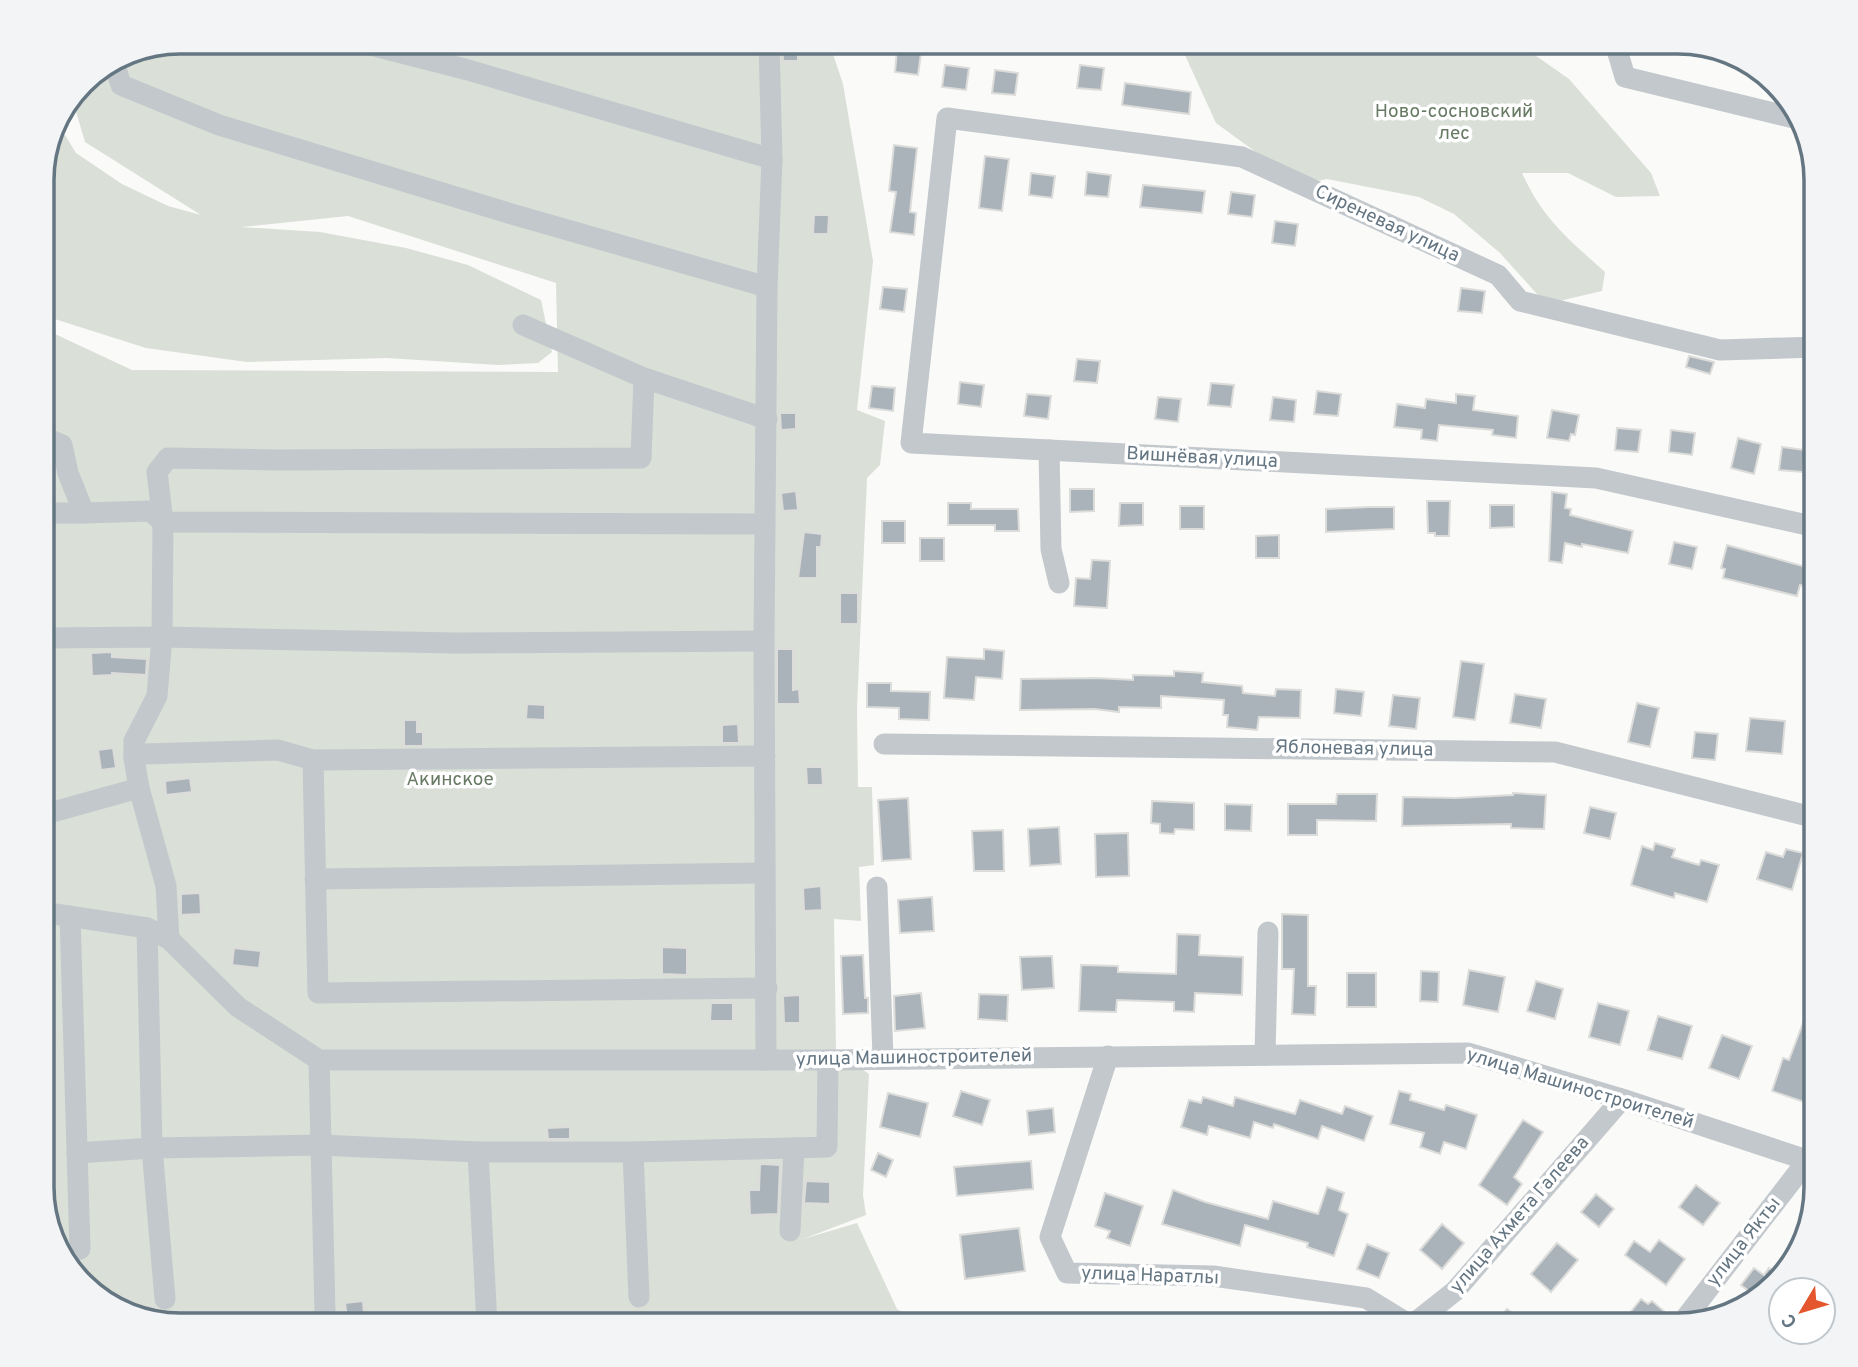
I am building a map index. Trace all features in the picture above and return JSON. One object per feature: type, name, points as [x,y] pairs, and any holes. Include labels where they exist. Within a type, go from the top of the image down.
[{"type":"street","points":[[404,54],[772,159]]},
{"type":"street","points":[[766,1060],[764,641],[766,287],[772,159],[769,54]]},
{"type":"street","points":[[1618,54],[1625,77],[1787,116]]},
{"type":"street","points":[[117,71],[121,85],[219,125],[515,215],[766,287]]},
{"type":"street","name":"Сиреневая улица","points":[[947,118],[1242,157],[1498,275],[1520,301],[1720,349],[1804,347]]},
{"type":"street","name":"Вишнёвая улица","points":[[947,118],[911,443],[1596,478],[1804,524]]},
{"type":"street","points":[[523,325],[644,378],[767,419]]},
{"type":"street","points":[[169,939],[166,886],[139,788],[134,758],[134,741],[156,696],[162,637],[163,522],[157,472],[168,458],[640,458],[644,378]]},
{"type":"street","points":[[55,442],[62,445],[68,473],[85,513]]},
{"type":"street","points":[[1049,450],[1051,549],[1059,583]]},
{"type":"street","points":[[55,513],[150,511],[163,522],[765,524]]},
{"type":"street","points":[[55,638],[162,637],[455,643],[764,641]]},
{"type":"street","name":"Яблоневая улица","points":[[884,744],[1555,752],[1804,815]]},
{"type":"street","points":[[134,758],[144,754],[278,750],[313,760],[765,755]]},
{"type":"street","points":[[313,760],[318,993],[767,988]]},
{"type":"street","points":[[55,811],[139,788]]},
{"type":"street","points":[[315,879],[764,873]]},
{"type":"street","points":[[877,887],[883,1058]]},
{"type":"street","points":[[55,914],[147,928],[169,939],[238,1007],[319,1060],[325,1312]]},
{"type":"street","points":[[69,916],[79,1249]]},
{"type":"street","points":[[147,928],[152,1148],[165,1299]]},
{"type":"street","points":[[1265,1055],[1268,932]]},
{"type":"street","name":"улица Машиностроителей","points":[[319,1060],[828,1060],[1468,1053],[1622,1099],[1804,1159]]},
{"type":"street","name":"улица Наратлы","points":[[1108,1056],[1051,1237],[1067,1273],[1213,1276],[1366,1298],[1391,1313]]},
{"type":"street","points":[[77,1153],[152,1148],[320,1145],[478,1153],[827,1147],[828,1060]]},
{"type":"street","name":"улица Ахмета Галеева","points":[[1427,1313],[1455,1291],[1622,1099]]},
{"type":"street","points":[[790,1231],[794,1148]]},
{"type":"street","points":[[633,1152],[639,1297]]},
{"type":"street","points":[[478,1153],[485,1313]]},
{"type":"street","name":"улица Якты","points":[[1691,1312],[1804,1172]]},
{"type":"green space","name":"Акинское","points":[[833,54],[843,84],[873,261],[857,410],[885,421],[880,465],[867,478],[857,709],[858,787],[872,787],[874,865],[859,867],[861,921],[834,919],[836,1051],[869,1074],[863,1195],[866,1215],[803,1239],[857,1223],[897,1309],[903,1313],[164,1312],[117,1296],[97,1282],[75,1257],[61,1227],[55,1195],[55,334],[132,370],[558,372],[556,283],[348,216],[241,227],[320,232],[406,248],[468,265],[541,300],[552,352],[538,363],[498,365],[387,358],[247,362],[146,348],[55,319],[55,164],[64,133],[76,153],[122,184],[168,206],[201,215],[85,142],[75,109],[80,103],[97,85],[124,67],[164,55]]},
{"type":"green space","name":"Ново-сосновский лес","points":[[1184,54],[1533,54],[1569,79],[1651,173],[1660,196],[1616,197],[1568,173],[1522,173],[1548,216],[1605,272],[1602,291],[1546,304],[1500,253],[1454,214],[1419,197],[1327,179],[1300,184],[1216,123]]},
{"type":"building","points":[[783,54],[798,54],[798,61],[783,61]]},
{"type":"building","points":[[897,54],[921,54],[918,75],[895,72]]},
{"type":"building","points":[[945,65],[969,68],[966,90],[942,87]]},
{"type":"building","points":[[1080,65],[1104,68],[1101,90],[1077,88]]},
{"type":"building","points":[[995,70],[1018,73],[1015,95],[992,93]]},
{"type":"building","points":[[1125,83],[1191,92],[1189,114],[1122,105]]},
{"type":"building","points":[[894,145],[917,148],[910,212],[916,213],[914,235],[890,232],[896,192],[889,191]]},
{"type":"building","points":[[985,156],[1009,159],[1002,211],[979,208]]},
{"type":"building","points":[[1087,172],[1111,175],[1108,197],[1085,195]]},
{"type":"building","points":[[1031,173],[1055,176],[1052,198],[1029,195]]},
{"type":"building","points":[[1143,185],[1205,191],[1202,213],[1140,207]]},
{"type":"building","points":[[1231,192],[1255,195],[1252,217],[1228,214]]},
{"type":"building","points":[[814,215],[829,215],[828,234],[813,234]]},
{"type":"building","points":[[1275,221],[1298,224],[1295,246],[1272,243]]},
{"type":"building","points":[[883,287],[907,289],[904,312],[880,309]]},
{"type":"building","points":[[1461,288],[1485,291],[1482,313],[1458,311]]},
{"type":"building","points":[[1689,356],[1714,362],[1710,374],[1686,367]]},
{"type":"building","points":[[1077,359],[1100,361],[1097,383],[1074,381]]},
{"type":"building","points":[[960,382],[984,385],[981,407],[958,404]]},
{"type":"building","points":[[1211,383],[1234,385],[1231,407],[1208,405]]},
{"type":"building","points":[[872,386],[895,388],[893,411],[869,408]]},
{"type":"building","points":[[1317,391],[1341,394],[1338,416],[1314,414]]},
{"type":"building","points":[[1027,394],[1051,396],[1048,419],[1024,416]]},
{"type":"building","points":[[1456,394],[1475,396],[1473,410],[1518,416],[1516,438],[1492,435],[1493,430],[1439,425],[1437,441],[1421,439],[1422,430],[1394,427],[1397,404],[1425,408],[1426,399],[1456,403]]},
{"type":"building","points":[[1158,397],[1181,399],[1178,422],[1155,419]]},
{"type":"building","points":[[1273,397],[1296,400],[1294,422],[1270,420]]},
{"type":"building","points":[[1552,410],[1579,415],[1575,435],[1571,434],[1569,441],[1547,438]]},
{"type":"building","points":[[780,413],[796,413],[796,429],[781,430]]},
{"type":"building","points":[[1617,428],[1641,430],[1638,452],[1615,450]]},
{"type":"building","points":[[1671,430],[1695,433],[1692,455],[1669,452]]},
{"type":"building","points":[[1738,438],[1761,444],[1754,474],[1731,468]]},
{"type":"building","points":[[1782,447],[1804,450],[1803,472],[1779,470]]},
{"type":"building","points":[[1070,489],[1094,489],[1094,511],[1070,512]]},
{"type":"building","points":[[796,491],[798,510],[783,511],[781,493]]},
{"type":"building","points":[[1552,492],[1567,494],[1565,508],[1571,509],[1570,515],[1633,531],[1628,553],[1565,543],[1562,563],[1549,561]]},
{"type":"building","points":[[1427,501],[1450,501],[1449,536],[1428,533]]},
{"type":"building","points":[[948,503],[971,503],[971,509],[1018,509],[1019,531],[995,531],[995,525],[948,525]]},
{"type":"building","points":[[1120,503],[1143,503],[1143,525],[1119,526]]},
{"type":"building","points":[[1490,505],[1514,505],[1514,527],[1490,528]]},
{"type":"building","points":[[1180,506],[1204,506],[1204,529],[1180,529]]},
{"type":"building","points":[[1394,507],[1394,529],[1326,532],[1326,509]]},
{"type":"building","points":[[882,521],[905,521],[905,543],[882,543]]},
{"type":"building","points":[[804,532],[822,534],[821,547],[817,547],[817,578],[798,578]]},
{"type":"building","points":[[1279,535],[1279,558],[1256,558],[1256,536]]},
{"type":"building","points":[[920,538],[944,538],[944,561],[920,561]]},
{"type":"building","points":[[1674,542],[1697,547],[1692,569],[1669,564]]},
{"type":"building","points":[[1727,545],[1804,566],[1804,586],[1800,585],[1797,596],[1723,578],[1725,569],[1721,568]]},
{"type":"building","points":[[1092,560],[1110,561],[1107,608],[1074,606],[1076,578],[1090,579]]},
{"type":"building","points":[[840,593],[858,593],[858,624],[840,624]]},
{"type":"building","points":[[777,649],[793,649],[793,690],[799,689],[800,704],[777,704]]},
{"type":"building","points":[[984,649],[1004,651],[1002,679],[976,677],[974,700],[944,698],[947,657],[984,659]]},
{"type":"building","points":[[112,652],[112,657],[147,659],[146,675],[112,673],[92,676],[91,653]]},
{"type":"building","points":[[1461,661],[1484,664],[1475,720],[1453,717]]},
{"type":"building","points":[[1174,671],[1203,673],[1202,682],[1242,686],[1243,693],[1275,696],[1276,689],[1301,690],[1300,718],[1259,717],[1257,730],[1227,727],[1228,715],[1223,715],[1224,700],[1161,696],[1161,708],[1119,707],[1119,712],[1095,709],[1020,710],[1021,679],[1133,680],[1133,675],[1174,676]]},
{"type":"building","points":[[867,683],[891,683],[891,691],[930,692],[929,720],[899,719],[899,708],[867,707]]},
{"type":"building","points":[[1336,689],[1364,692],[1361,716],[1334,713]]},
{"type":"building","points":[[1515,694],[1546,699],[1541,728],[1510,723]]},
{"type":"building","points":[[1393,695],[1420,698],[1416,729],[1389,726]]},
{"type":"building","points":[[1637,703],[1659,708],[1650,747],[1628,742]]},
{"type":"building","points":[[527,704],[545,705],[545,720],[526,719]]},
{"type":"building","points":[[1750,718],[1785,721],[1782,754],[1746,751]]},
{"type":"building","points":[[404,720],[417,720],[417,732],[423,732],[423,746],[404,746]]},
{"type":"building","points":[[738,724],[739,743],[722,743],[722,725]]},
{"type":"building","points":[[1695,732],[1718,734],[1715,760],[1692,758]]},
{"type":"building","points":[[113,748],[116,768],[101,770],[98,750]]},
{"type":"building","points":[[806,767],[822,767],[823,785],[807,785]]},
{"type":"building","points":[[190,778],[192,792],[166,795],[165,781]]},
{"type":"building","points":[[1513,793],[1546,795],[1544,829],[1511,828],[1511,824],[1402,826],[1403,797],[1456,798]]},
{"type":"building","points":[[1337,794],[1377,794],[1376,821],[1317,820],[1317,835],[1288,835],[1288,804],[1336,804]]},
{"type":"building","points":[[908,798],[911,859],[882,861],[878,800]]},
{"type":"building","points":[[1152,801],[1194,803],[1194,830],[1175,829],[1174,834],[1160,833],[1160,824],[1151,823]]},
{"type":"building","points":[[1225,804],[1252,805],[1251,831],[1225,830]]},
{"type":"building","points":[[1590,807],[1616,813],[1610,839],[1584,833]]},
{"type":"building","points":[[1059,827],[1061,864],[1030,866],[1028,829]]},
{"type":"building","points":[[1003,830],[1004,871],[974,871],[972,831]]},
{"type":"building","points":[[1128,833],[1129,876],[1096,877],[1095,834]]},
{"type":"building","points":[[1655,843],[1675,849],[1672,857],[1699,865],[1701,860],[1719,865],[1707,902],[1675,893],[1674,898],[1631,885],[1642,846],[1653,850]]},
{"type":"building","points":[[1786,849],[1803,853],[1792,890],[1757,879],[1766,852],[1783,857]]},
{"type":"building","points":[[821,886],[822,910],[804,911],[803,888]]},
{"type":"building","points":[[200,893],[201,914],[181,915],[181,894]]},
{"type":"building","points":[[932,897],[934,931],[900,933],[898,900]]},
{"type":"building","points":[[1282,914],[1308,915],[1308,986],[1316,986],[1315,1015],[1292,1014],[1294,969],[1282,969]]},
{"type":"building","points":[[1177,934],[1200,935],[1199,955],[1243,957],[1242,995],[1195,993],[1194,1012],[1174,1011],[1174,1002],[1117,1000],[1116,1012],[1079,1011],[1081,965],[1118,966],[1118,972],[1176,974]]},
{"type":"building","points":[[662,947],[687,948],[687,975],[662,974]]},
{"type":"building","points":[[234,948],[261,951],[259,968],[232,965]]},
{"type":"building","points":[[863,955],[868,1013],[843,1014],[841,956]]},
{"type":"building","points":[[1052,956],[1054,988],[1022,990],[1020,957]]},
{"type":"building","points":[[1469,970],[1505,977],[1498,1012],[1463,1005]]},
{"type":"building","points":[[1421,971],[1439,972],[1438,1002],[1420,1001]]},
{"type":"building","points":[[1347,973],[1376,973],[1376,1007],[1347,1007]]},
{"type":"building","points":[[1536,981],[1563,989],[1555,1019],[1527,1011]]},
{"type":"building","points":[[921,993],[925,1028],[895,1031],[894,996]]},
{"type":"building","points":[[979,994],[1008,995],[1007,1021],[978,1019]]},
{"type":"building","points":[[800,995],[800,1023],[784,1023],[783,996]]},
{"type":"building","points":[[711,1003],[733,1003],[733,1021],[710,1021]]},
{"type":"building","points":[[1598,1003],[1629,1011],[1620,1045],[1589,1037]]},
{"type":"building","points":[[1658,1016],[1692,1026],[1682,1059],[1648,1050]]},
{"type":"building","points":[[1804,1020],[1804,1102],[1772,1091],[1783,1058],[1789,1060]]},
{"type":"building","points":[[1722,1035],[1752,1046],[1739,1079],[1709,1068]]},
{"type":"building","points":[[961,1091],[990,1100],[982,1125],[953,1116]]},
{"type":"building","points":[[1399,1091],[1411,1094],[1410,1100],[1444,1110],[1446,1105],[1477,1115],[1466,1149],[1444,1142],[1440,1154],[1420,1147],[1424,1133],[1390,1124]]},
{"type":"building","points":[[888,1093],[928,1103],[920,1137],[880,1127]]},
{"type":"building","points":[[1203,1097],[1233,1106],[1235,1097],[1295,1114],[1300,1100],[1342,1114],[1345,1106],[1373,1116],[1364,1141],[1322,1126],[1318,1139],[1274,1124],[1273,1128],[1254,1122],[1250,1138],[1209,1126],[1207,1135],[1181,1127],[1189,1100],[1201,1103]]},
{"type":"building","points":[[1053,1108],[1055,1132],[1029,1135],[1027,1111]]},
{"type":"building","points":[[1523,1120],[1543,1132],[1514,1177],[1522,1184],[1507,1205],[1479,1185]]},
{"type":"building","points":[[570,1127],[570,1139],[548,1139],[547,1128]]},
{"type":"building","points":[[878,1153],[893,1160],[886,1177],[871,1170]]},
{"type":"building","points":[[1031,1161],[1033,1189],[957,1196],[954,1167]]},
{"type":"building","points":[[760,1164],[780,1165],[778,1214],[750,1215],[749,1190],[759,1190]]},
{"type":"building","points":[[806,1181],[830,1182],[830,1204],[804,1203]]},
{"type":"building","points":[[1696,1185],[1720,1203],[1703,1225],[1679,1207]]},
{"type":"building","points":[[1327,1187],[1344,1193],[1339,1210],[1348,1214],[1334,1256],[1307,1247],[1308,1243],[1245,1225],[1240,1246],[1162,1224],[1173,1190],[1205,1202],[1268,1219],[1273,1201],[1318,1214]]},
{"type":"building","points":[[1105,1193],[1143,1206],[1130,1246],[1107,1238],[1110,1231],[1095,1226]]},
{"type":"building","points":[[1596,1194],[1614,1209],[1599,1227],[1581,1212]]},
{"type":"building","points":[[1442,1224],[1464,1243],[1442,1269],[1420,1250]]},
{"type":"building","points":[[1019,1228],[1025,1271],[965,1279],[960,1235]]},
{"type":"building","points":[[1659,1240],[1685,1259],[1666,1285],[1625,1255],[1634,1241],[1650,1252]]},
{"type":"building","points":[[1557,1243],[1578,1260],[1551,1292],[1531,1274]]},
{"type":"building","points":[[1367,1244],[1389,1253],[1379,1278],[1357,1269]]},
{"type":"building","points":[[1754,1268],[1764,1275],[1769,1268],[1772,1270],[1755,1287],[1749,1291],[1741,1285]]},
{"type":"building","points":[[1641,1299],[1648,1304],[1652,1301],[1665,1312],[1664,1313],[1630,1313]]},
{"type":"building","points":[[363,1301],[364,1313],[346,1313],[345,1303]]}]
